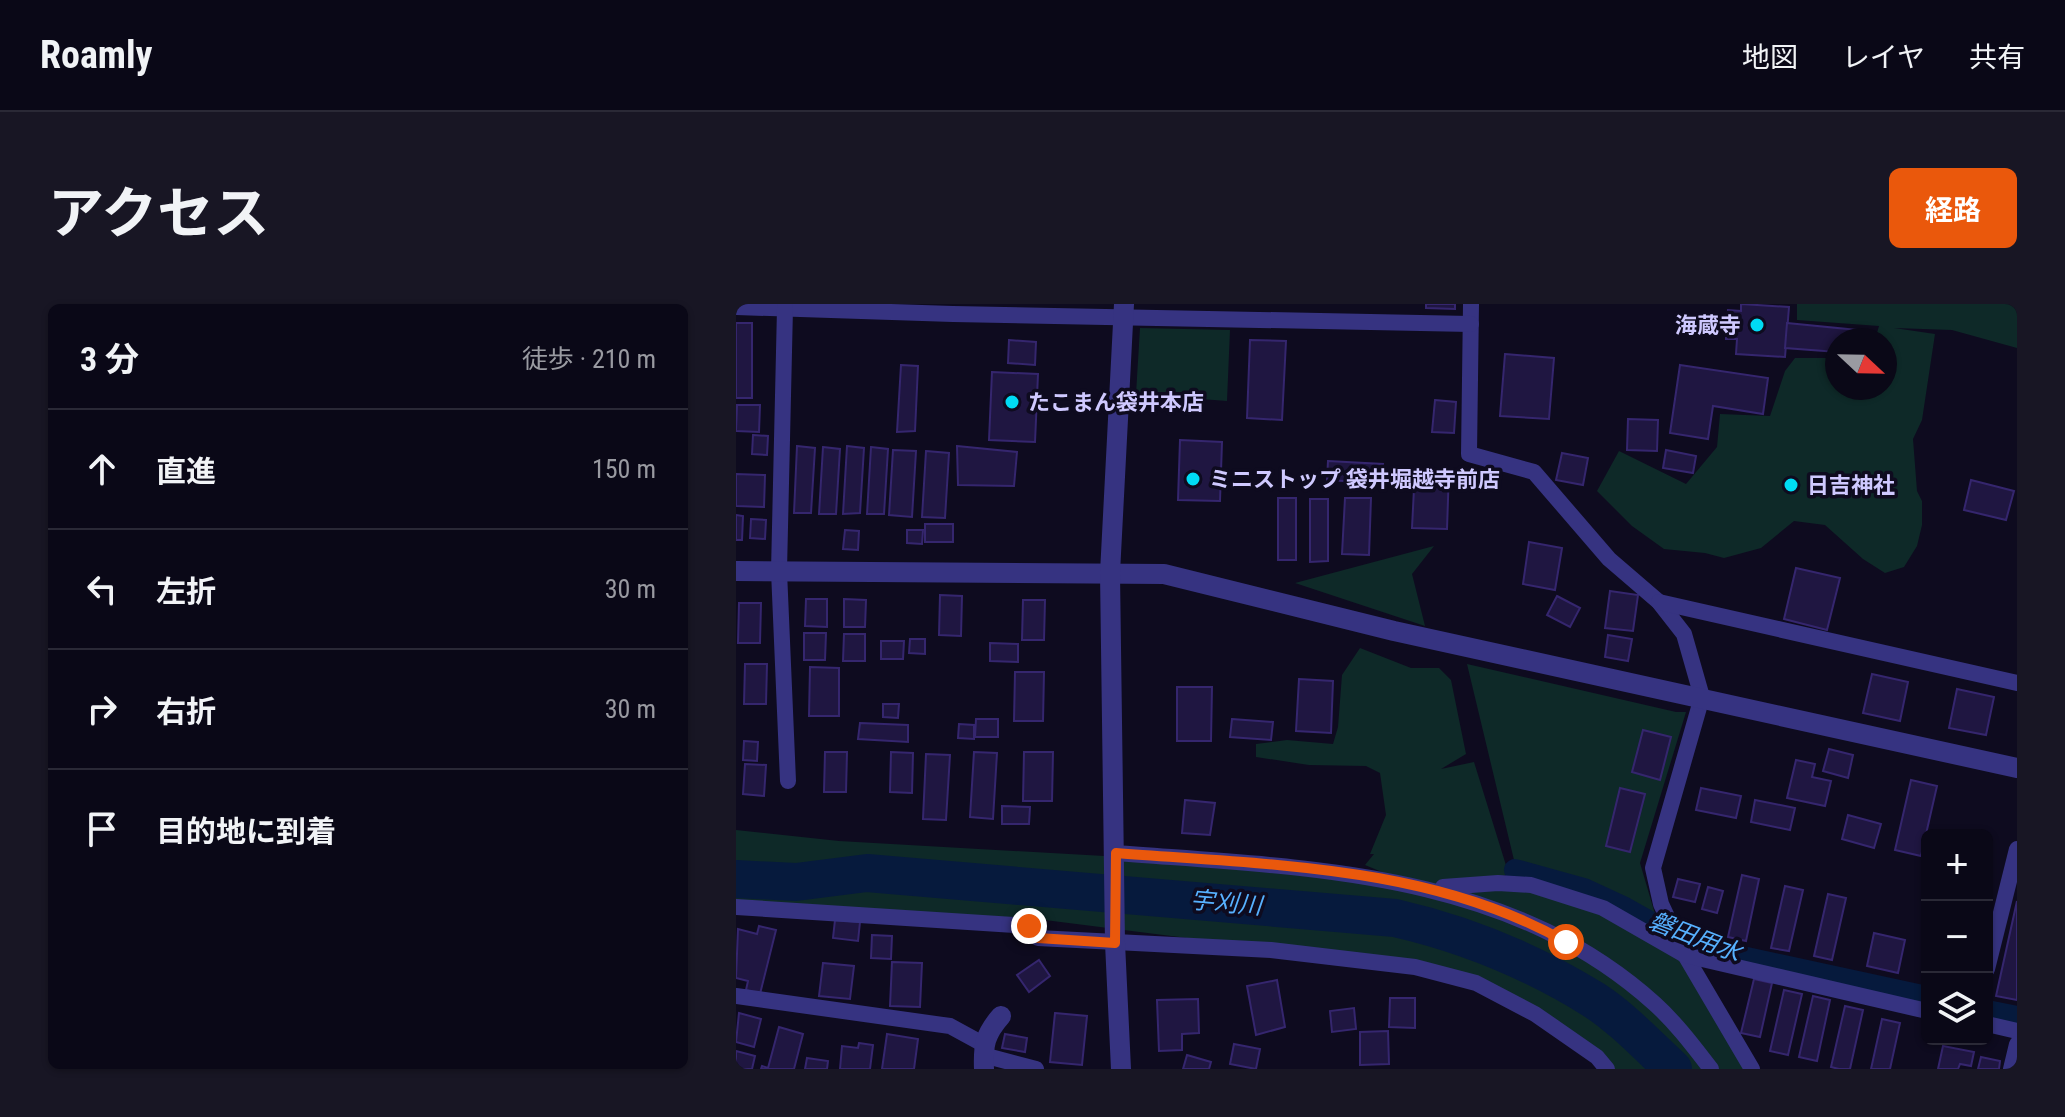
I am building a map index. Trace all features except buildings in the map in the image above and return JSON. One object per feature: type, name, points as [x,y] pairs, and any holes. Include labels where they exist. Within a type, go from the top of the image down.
[{"type":"street","points":[[1471,304],[1469,454],[1534,472],[1609,559],[1659,602],[1684,634],[1702,697],[1653,868],[1661,904],[1685,955],[1752,1069]]},
{"type":"street","points":[[736,307],[1124,311],[1471,324]]},
{"type":"street","points":[[785,308],[779,571],[788,781]]},
{"type":"street","points":[[1121,1069],[1115,943],[1110,573],[1124,311]]},
{"type":"street","points":[[736,571],[1164,574],[1394,631],[2017,768]]},
{"type":"street","points":[[1659,602],[2017,683]]},
{"type":"street","points":[[1993,945],[2017,849]]},
{"type":"street","points":[[1116,857],[1300,867],[1427,888],[1470,899],[1533,923],[1578,949],[1657,1005],[1711,1069]]},
{"type":"street","points":[[1427,888],[1498,883],[1531,885],[1603,908],[1685,955],[1921,1010]]},
{"type":"street","points":[[736,907],[1029,926],[1038,938],[1271,950],[1415,967],[1476,983],[1535,1014],[1597,1057],[1607,1069]]},
{"type":"street","points":[[736,996],[950,1026],[983,1056],[1036,1069]]},
{"type":"street","points":[[983,1056],[989,1029],[1001,1016]]},
{"type":"street","points":[[1993,1025],[2017,1031]]},
{"type":"street","points":[[2011,1069],[2017,1044]]},
{"type":"green space","points":[[1797,304],[2017,304],[2017,348],[1952,330],[1878,328],[1797,320]]},
{"type":"green space","points":[[1140,328],[1230,330],[1227,401],[1136,394]]},
{"type":"green space","points":[[1897,328],[1935,334],[1922,420],[1913,439],[1917,491],[1922,501],[1922,525],[1917,546],[1904,567],[1885,573],[1863,559],[1825,525],[1794,521],[1761,548],[1724,558],[1664,549],[1632,526],[1597,491],[1619,451],[1686,484],[1717,447],[1720,414],[1770,416],[1785,371],[1795,358],[1825,358],[1825,400],[1897,400]]},
{"type":"green space","points":[[1434,546],[1412,574],[1425,626],[1295,583]]},
{"type":"green space","points":[[1360,648],[1411,668],[1439,668],[1451,680],[1466,754],[1441,769],[1474,762],[1509,875],[1418,887],[1365,865],[1374,854],[1370,854],[1386,815],[1380,773],[1366,766],[1309,765],[1256,757],[1256,744],[1287,740],[1333,744],[1338,727],[1342,675]]},
{"type":"green space","points":[[1467,664],[1686,712],[1640,863],[1655,914],[1514,860]]},
{"type":"green space","points":[[736,830],[839,841],[1279,866],[1449,894],[1518,884],[1608,911],[1685,955],[1744,1069],[1603,1069],[1462,973],[1029,918],[736,906]]},
{"type":"waterway","name":"磐田用水","points":[[1515,870],[1584,889],[1666,931],[1719,952],[1921,996]]},
{"type":"waterway","name":"宇刈川","points":[[736,879],[796,882],[867,873],[1395,918],[1473,941],[1571,986],[1615,1015],[1673,1069]]},
{"type":"waterway","name":"磐田用水","points":[[1993,1012],[2017,1017]]},
{"type":"place","name":"海蔵寺","points":[[1757,325]]},
{"type":"place","name":"たこまん袋井本店","points":[[1012,402]]},
{"type":"place","name":"ミニストップ 袋井堀越寺前店","points":[[1193,479]]},
{"type":"place","name":"日吉神社","points":[[1791,485]]},
{"type":"route","points":[[1029,926],[1038,938],[1115,943],[1116,853],[1300,867],[1418,887],[1470,899],[1533,923],[1566,942]]}]
